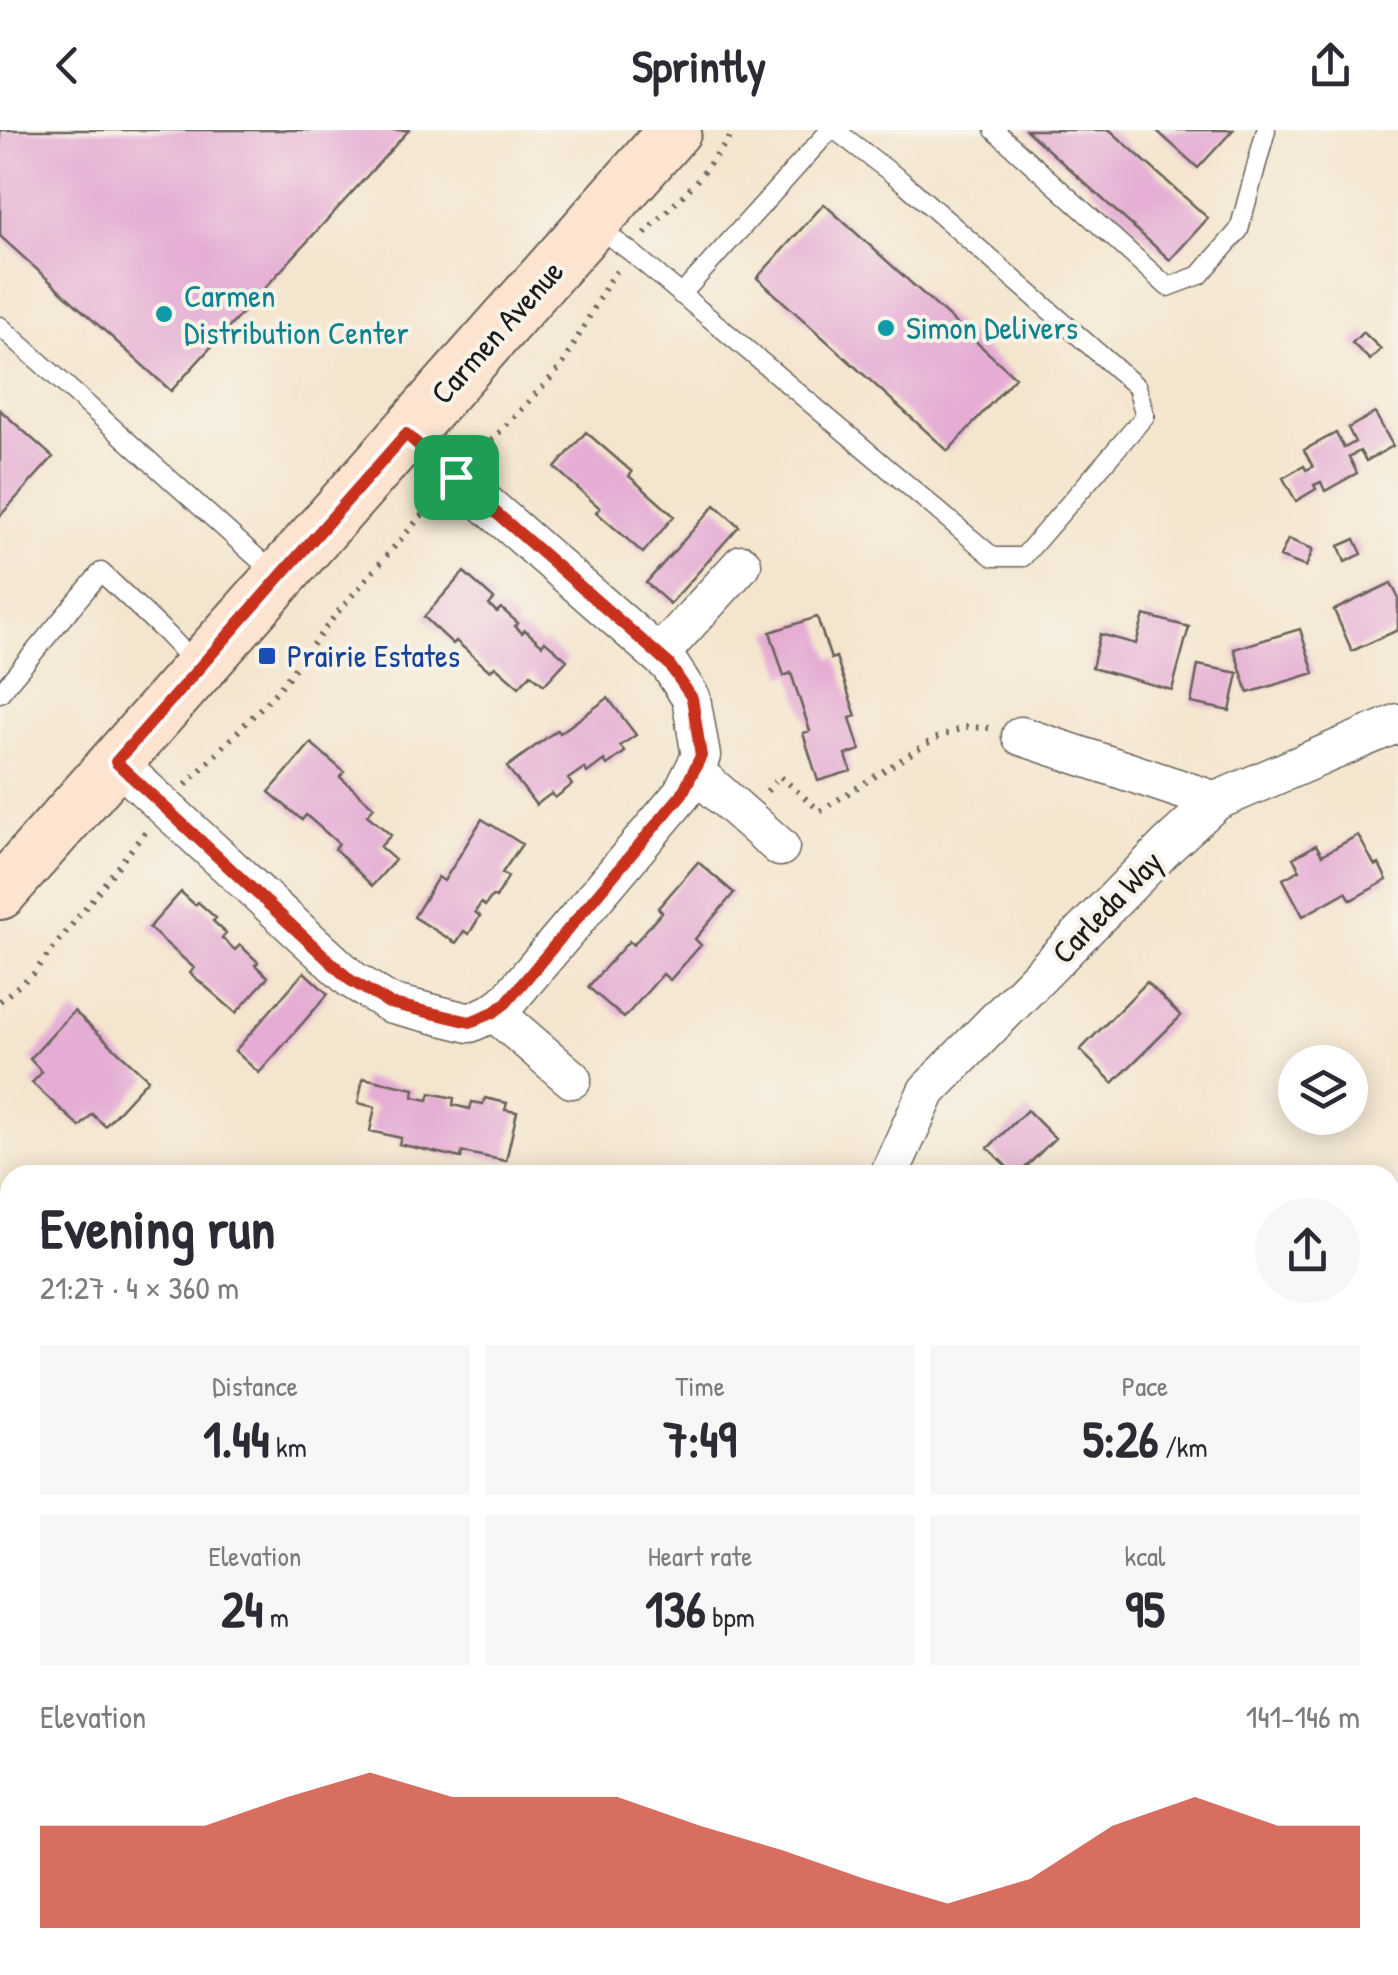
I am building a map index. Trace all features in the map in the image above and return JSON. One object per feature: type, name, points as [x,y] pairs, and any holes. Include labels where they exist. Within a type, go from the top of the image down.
[{"type":"street","name":"Carmen Avenue","points":[[6,875],[116,762],[406,434],[612,238],[675,130]]},
{"type":"street","points":[[116,762],[350,980],[389,1003],[470,1022],[506,1003],[682,794],[701,756],[692,698],[669,664],[406,434]]},
{"type":"street","points":[[659,655],[742,564]]},
{"type":"street","name":"Carleda Way","points":[[893,1165],[927,1091],[1166,846],[1216,801],[1398,723]]},
{"type":"street","points":[[1020,736],[1216,801]]},
{"type":"street","points":[[694,771],[780,846]]},
{"type":"street","points":[[494,1012],[572,1079]]},
{"type":"lane","points":[[612,238],[992,557],[1024,558],[1145,416],[1136,386],[902,182],[833,130],[681,294]]},
{"type":"lane","points":[[994,130],[1168,288],[1200,274],[1240,230],[1266,130]]},
{"type":"lane","points":[[0,326],[279,578]]},
{"type":"lane","points":[[0,694],[101,572],[198,668]]},
{"type":"path","points":[[0,1001],[33,974],[164,808],[279,689],[337,613],[456,477],[562,366],[609,281],[612,238],[694,184],[736,130]]},
{"type":"path","points":[[744,815],[780,776],[820,811],[934,739],[965,727],[990,728],[1020,736]]},
{"type":"building","name":"Carmen Distribution Center","points":[[0,130],[409,130],[171,391],[0,236]]},
{"type":"building","points":[[1026,130],[1110,130],[1208,218],[1170,260]]},
{"type":"building","points":[[1156,130],[1233,130],[1198,168]]},
{"type":"building","name":"Simon Delivers","points":[[824,204],[1015,377],[948,451],[757,278]]},
{"type":"building","points":[[1363,332],[1381,349],[1370,360],[1352,343]]},
{"type":"building","points":[[0,410],[53,457],[0,516]]},
{"type":"building","points":[[1375,413],[1393,446],[1366,461],[1360,451],[1349,457],[1357,473],[1325,491],[1321,482],[1314,485],[1316,489],[1296,501],[1283,478],[1304,466],[1306,470],[1313,467],[1304,450],[1336,433],[1344,448],[1355,442],[1348,428]]},
{"type":"building","points":[[586,432],[674,516],[643,553],[596,512],[600,508],[555,468]]},
{"type":"building","points":[[715,505],[739,526],[670,604],[646,583]]},
{"type":"building","points":[[1288,539],[1313,549],[1306,567],[1280,557]]},
{"type":"building","points":[[1355,539],[1362,554],[1345,562],[1339,546]]},
{"type":"building","points":[[464,572],[494,599],[489,605],[497,612],[501,608],[518,623],[515,626],[522,633],[525,630],[542,645],[545,641],[567,660],[544,685],[531,674],[519,687],[495,666],[490,671],[424,617]]},
{"type":"building","points":[[1391,583],[1398,597],[1398,630],[1352,651],[1334,610]]},
{"type":"building","points":[[1144,615],[1189,627],[1172,690],[1092,668],[1100,634],[1136,644]]},
{"type":"building","points":[[817,617],[831,659],[836,657],[856,716],[850,718],[860,750],[846,755],[851,771],[818,781],[803,733],[810,731],[791,673],[784,676],[770,632]]},
{"type":"building","points":[[1300,629],[1314,673],[1248,693],[1234,649]]},
{"type":"building","points":[[1198,665],[1238,673],[1230,711],[1191,703]]},
{"type":"building","points":[[608,698],[636,735],[620,746],[625,752],[607,765],[604,760],[587,773],[584,768],[568,779],[572,785],[555,798],[552,793],[536,805],[507,767]]},
{"type":"building","points":[[311,743],[344,772],[340,777],[374,807],[367,815],[391,835],[380,847],[395,860],[372,886],[335,849],[339,844],[306,815],[302,820],[269,792]]},
{"type":"building","points":[[482,819],[522,844],[502,873],[508,877],[496,898],[492,896],[485,906],[481,903],[475,912],[480,916],[469,934],[464,931],[456,943],[414,917],[438,877],[444,881]]},
{"type":"building","points":[[1358,835],[1387,880],[1351,900],[1346,892],[1303,916],[1283,879],[1300,870],[1293,858],[1316,845],[1322,855]]},
{"type":"building","points":[[698,862],[734,893],[695,939],[701,945],[670,980],[663,974],[624,1018],[588,987],[629,941],[633,945],[662,912],[658,908]]},
{"type":"building","points":[[181,892],[216,918],[213,921],[226,933],[222,938],[235,950],[240,945],[268,977],[236,1013],[190,973],[194,968],[149,928]]},
{"type":"building","points":[[304,972],[328,994],[259,1073],[235,1051]]},
{"type":"building","points":[[1147,982],[1181,1016],[1113,1083],[1080,1050]]},
{"type":"building","points":[[74,1011],[148,1079],[105,1126],[92,1114],[80,1127],[32,1083],[42,1072],[30,1059]]},
{"type":"building","points":[[363,1078],[414,1089],[413,1097],[428,1100],[430,1093],[454,1098],[453,1105],[470,1109],[472,1102],[483,1104],[485,1098],[507,1103],[505,1110],[517,1112],[506,1161],[462,1152],[461,1158],[399,1144],[401,1138],[370,1131],[375,1107],[358,1103]]},
{"type":"building","points":[[1027,1110],[1055,1138],[1028,1165],[1005,1165],[988,1148]]},
{"type":"place","name":"Carmen Distribution Center","points":[[164,314]]},
{"type":"place","name":"Simon Delivers","points":[[886,328]]},
{"type":"place","name":"Prairie Estates","points":[[267,656]]},
{"type":"route","points":[[406,434],[456,477],[669,664],[692,698],[701,756],[682,794],[506,1003],[470,1022],[389,1003],[350,980],[116,762],[406,434]]}]
